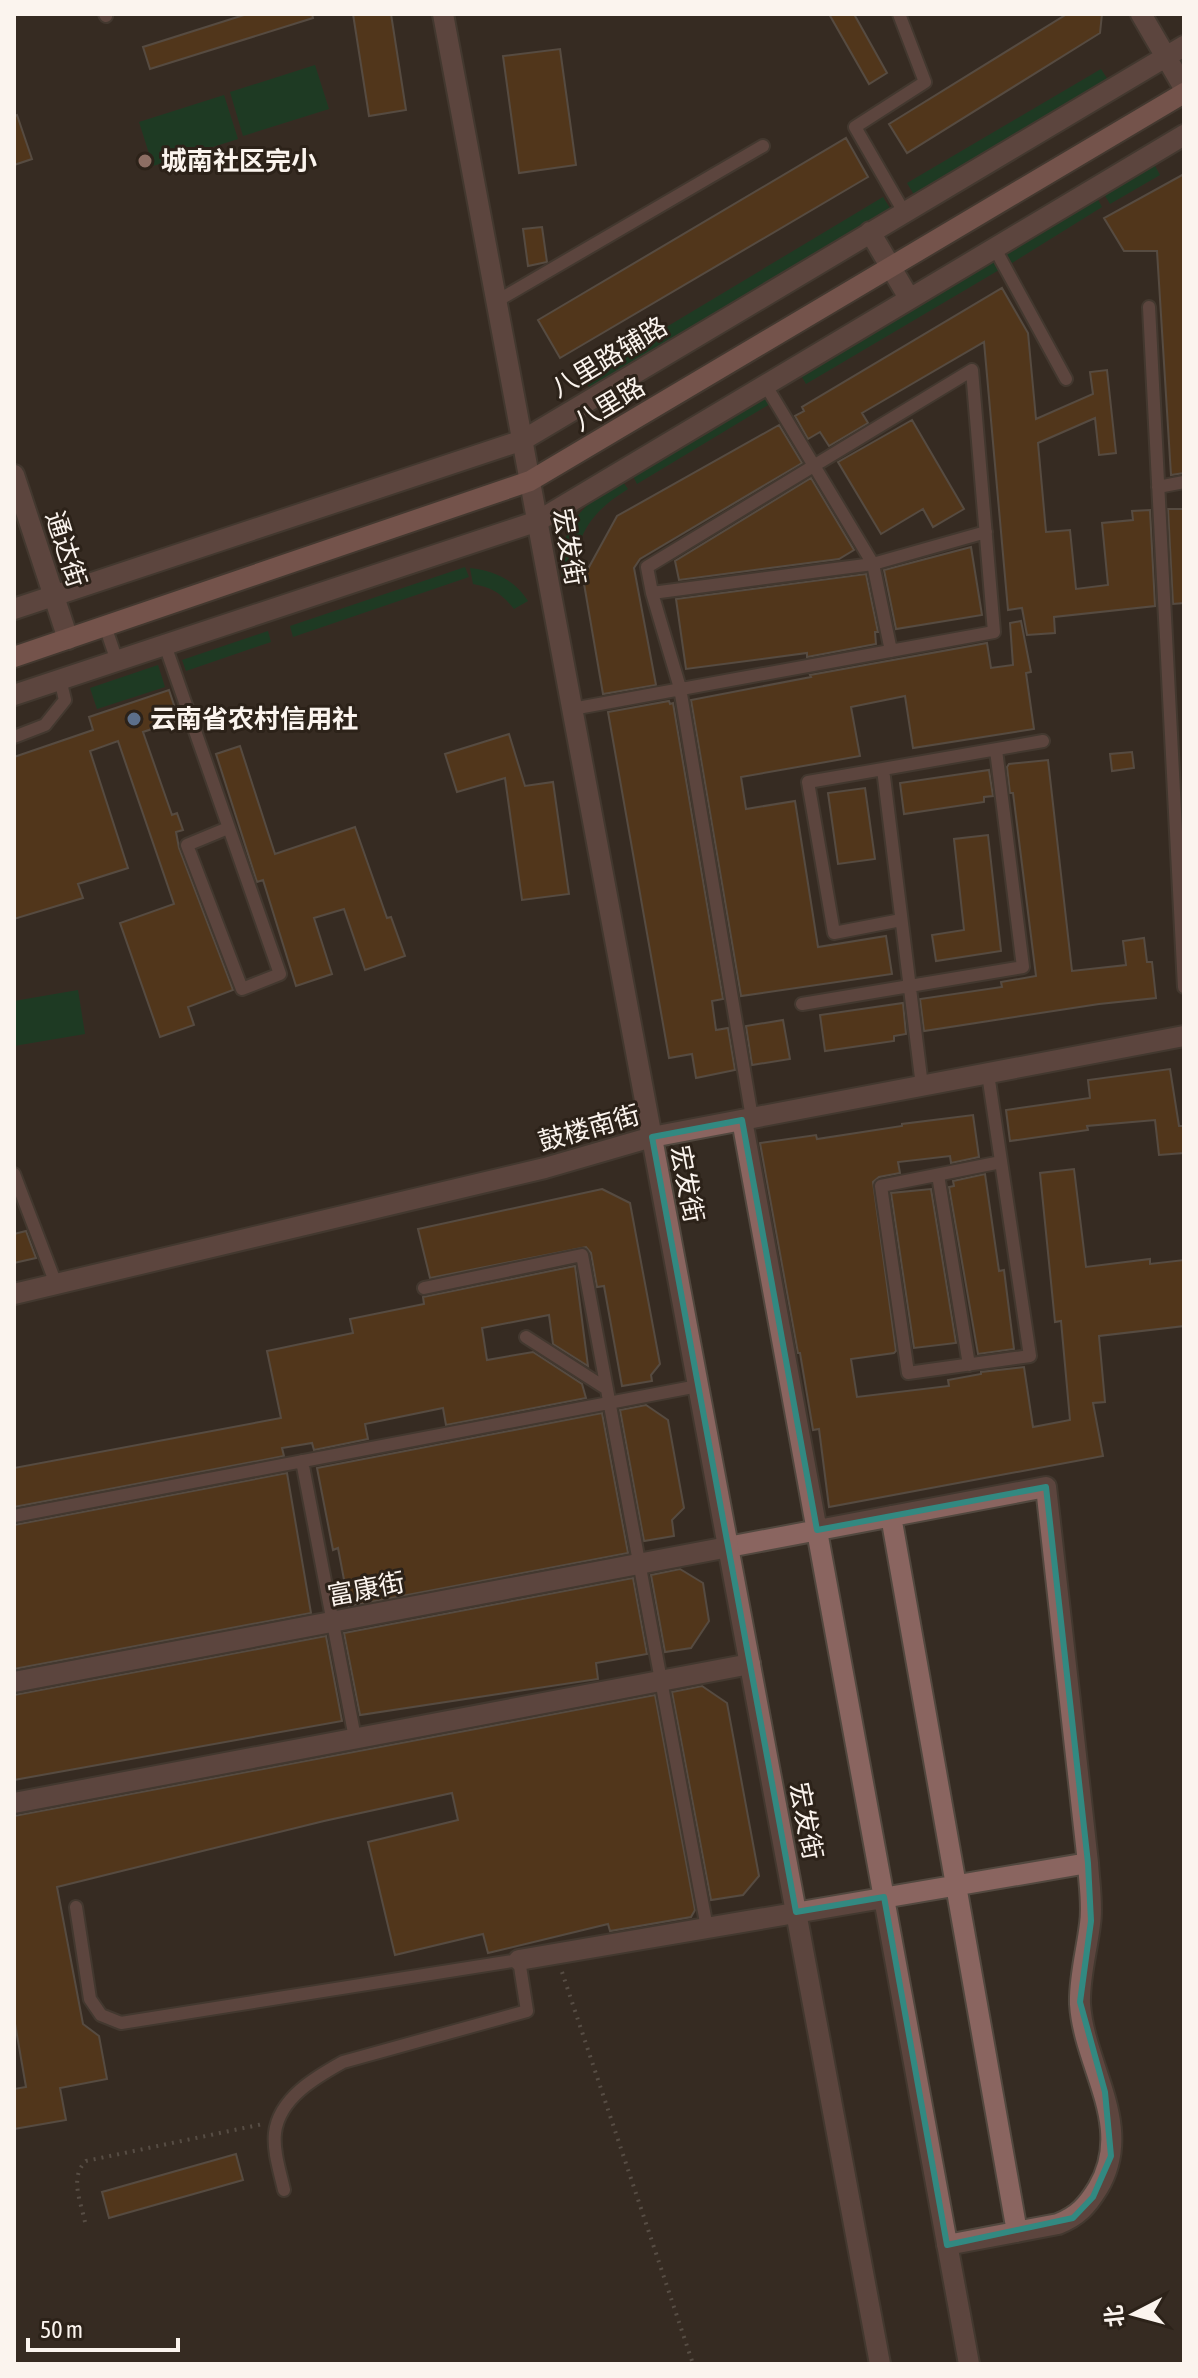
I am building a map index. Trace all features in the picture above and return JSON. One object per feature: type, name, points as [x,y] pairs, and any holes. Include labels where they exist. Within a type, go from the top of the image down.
[{"type":"main road","name":"八里路","points":[[14,657],[530,481],[1184,90]]},
{"type":"street","name":"宏发街","points":[[443,14],[880,2364]]},
{"type":"street","points":[[1141,14],[1184,90]]},
{"type":"street","name":"八里路辅路","points":[[14,609],[523,440],[1184,46]]},
{"type":"street","points":[[14,695],[538,521],[1184,135]]},
{"type":"street","points":[[870,232],[909,298]]},
{"type":"street","name":"通达街","points":[[14,475],[68,639]]},
{"type":"street","name":"鼓楼南街","points":[[14,1294],[545,1168],[652,1137],[1184,1036]]},
{"type":"street","points":[[747,1119],[817,1530],[969,2364]]},
{"type":"street","name":"富康街","points":[[14,1682],[1046,1487],[1088,1863]]},
{"type":"street","points":[[891,1516],[1017,2232]]},
{"type":"street","points":[[14,1803],[750,1664]]},
{"type":"street","points":[[519,1960],[1088,1863],[1091,1921],[1080,2002],[1083,2027],[1108,2106],[1113,2141],[1111,2156],[1101,2183],[1084,2209],[1073,2218],[1058,2224],[947,2245]]},
{"type":"lane","points":[[899,14],[925,82],[855,127],[904,212]]},
{"type":"lane","points":[[497,301],[763,146]]},
{"type":"lane","points":[[994,247],[1066,379]]},
{"type":"lane","points":[[1149,307],[1184,987]]},
{"type":"lane","points":[[572,709],[680,688],[994,632],[972,370],[647,567],[680,688],[747,1119]]},
{"type":"lane","points":[[765,384],[873,564],[891,651]]},
{"type":"lane","points":[[1158,487],[1184,482]]},
{"type":"lane","points":[[652,593],[873,564],[986,532]]},
{"type":"lane","points":[[105,626],[117,661]]},
{"type":"lane","points":[[165,645],[280,974],[242,989],[187,845],[228,828]]},
{"type":"lane","points":[[14,737],[45,725],[65,700],[60,679]]},
{"type":"lane","points":[[901,920],[834,933],[808,782],[1043,741]]},
{"type":"lane","points":[[802,1004],[1023,967],[996,750]]},
{"type":"lane","points":[[883,769],[922,1086]]},
{"type":"lane","points":[[988,1074],[1030,1356],[908,1373],[881,1186],[1001,1162]]},
{"type":"lane","points":[[14,1174],[56,1284]]},
{"type":"lane","points":[[938,1175],[969,1365]]},
{"type":"lane","points":[[424,1288],[582,1255],[707,1928]]},
{"type":"lane","points":[[526,1337],[607,1389]]},
{"type":"lane","points":[[14,1516],[698,1386]]},
{"type":"lane","points":[[302,1461],[355,1738]]},
{"type":"lane","points":[[76,1907],[90,1999],[101,2015],[121,2023],[519,1960],[527,2011],[343,2062],[317,2076],[298,2092],[282,2113],[275,2133],[284,2190]]},
{"type":"path","points":[[555,1953],[693,2364]]},
{"type":"path","points":[[85,2222],[76,2179],[86,2161],[279,2120]]},
{"type":"highlighted area","points":[[742,1120],[817,1530],[1046,1487],[1088,1863],[1091,1921],[1080,2002],[1105,2092],[1111,2156],[1093,2197],[1073,2218],[947,2245],[884,1897],[796,1912],[652,1137]]},
{"type":"green space","points":[[315,65],[329,109],[243,136],[230,92]]},
{"type":"green space","points":[[1101,69],[1110,83],[916,198],[907,183]]},
{"type":"green space","points":[[224,95],[238,139],[153,166],[139,122]]},
{"type":"green space","points":[[1154,164],[1160,175],[1110,204],[1104,194]]},
{"type":"green space","points":[[1096,196],[1102,207],[1012,263],[1005,252]]},
{"type":"green space","points":[[883,197],[890,208],[590,389],[583,377]]},
{"type":"green space","points":[[992,258],[999,270],[806,384],[799,372]]},
{"type":"green space","points":[[768,390],[775,401],[637,484],[631,472]]},
{"type":"green space","points":[[623,482],[628,489],[604,506],[582,536],[574,577],[562,578],[568,531],[595,499]]},
{"type":"green space","points":[[465,567],[469,577],[293,637],[290,626]]},
{"type":"green space","points":[[470,568],[503,577],[528,601],[514,609],[496,592],[473,584]]},
{"type":"green space","points":[[268,631],[271,642],[186,671],[182,660]]},
{"type":"green space","points":[[158,665],[165,687],[97,709],[90,688]]},
{"type":"green space","points":[[78,990],[85,1034],[14,1046],[14,1001]]},
{"type":"building","points":[[247,14],[312,14],[313,18],[150,69],[143,47]]},
{"type":"building","points":[[353,14],[391,14],[406,110],[369,116]]},
{"type":"building","points":[[829,14],[854,14],[887,73],[869,84]]},
{"type":"building","points":[[1067,14],[1102,14],[1100,33],[907,153],[889,124]]},
{"type":"building","points":[[560,49],[576,165],[519,173],[503,56]]},
{"type":"building","points":[[17,115],[32,159],[14,165],[14,116]]},
{"type":"building","points":[[846,138],[868,177],[560,358],[538,320]]},
{"type":"building","points":[[1184,174],[1184,473],[1171,475],[1157,251],[1124,251],[1104,218]]},
{"type":"building","points":[[542,227],[547,262],[528,266],[523,229]]},
{"type":"building","points":[[1002,288],[1028,333],[1036,419],[1093,394],[1090,372],[1107,370],[1116,453],[1099,455],[1095,418],[1038,443],[1046,532],[1070,530],[1076,589],[1108,585],[1102,523],[1133,520],[1132,511],[1150,510],[1155,606],[1054,617],[1055,633],[1027,635],[1022,608],[1008,610],[984,342],[862,413],[868,423],[829,446],[820,432],[808,439],[795,416],[804,411],[802,407]]},
{"type":"building","points":[[912,420],[964,509],[933,527],[923,509],[881,534],[838,462]]},
{"type":"building","points":[[779,425],[802,463],[640,559],[634,568],[656,685],[603,694],[583,578],[617,516]]},
{"type":"building","points":[[811,478],[854,550],[839,559],[679,580],[675,561]]},
{"type":"building","points":[[1168,509],[1184,509],[1184,603],[1173,604]]},
{"type":"building","points":[[971,547],[982,615],[896,629],[884,570]]},
{"type":"building","points":[[866,574],[878,632],[875,632],[876,644],[807,657],[807,653],[686,669],[676,599]]},
{"type":"building","points":[[1021,621],[1031,672],[1026,673],[1034,729],[913,748],[905,696],[851,707],[860,756],[741,777],[746,809],[795,801],[818,947],[886,936],[892,974],[741,996],[691,700],[987,643],[991,668],[1013,665],[1010,623]]},
{"type":"building","points":[[169,690],[179,720],[143,732],[172,815],[177,813],[183,830],[176,832],[179,848],[233,990],[188,1007],[194,1025],[160,1037],[120,923],[174,904],[118,741],[90,751],[128,868],[78,884],[83,898],[14,919],[14,757],[93,730],[89,717]]},
{"type":"building","points":[[669,701],[673,703],[723,999],[712,1001],[716,1030],[728,1028],[735,1070],[696,1078],[692,1054],[669,1058],[608,712]]},
{"type":"building","points":[[509,734],[525,786],[553,782],[569,894],[522,900],[505,778],[457,792],[445,754]]},
{"type":"building","points":[[240,746],[275,854],[355,827],[387,918],[391,917],[405,956],[365,970],[344,909],[314,918],[332,974],[296,986],[263,880],[257,882],[216,754]]},
{"type":"building","points":[[1132,752],[1134,768],[1112,771],[1110,754]]},
{"type":"building","points":[[1048,760],[1072,971],[1126,965],[1123,941],[1144,938],[1147,962],[1152,962],[1156,998],[924,1031],[920,999],[1002,987],[1001,982],[1036,976],[1007,767],[1009,764]]},
{"type":"building","points":[[989,770],[993,796],[984,797],[984,802],[904,814],[900,783]]},
{"type":"building","points":[[865,788],[875,859],[838,864],[828,793]]},
{"type":"building","points":[[988,835],[1001,951],[936,961],[932,935],[964,930],[954,839]]},
{"type":"building","points":[[903,1003],[906,1034],[894,1036],[894,1041],[825,1051],[820,1015]]},
{"type":"building","points":[[783,1020],[790,1059],[752,1065],[746,1026]]},
{"type":"building","points":[[1170,1069],[1179,1126],[1184,1126],[1184,1153],[1159,1155],[1155,1120],[1087,1126],[1088,1130],[1010,1141],[1006,1110],[1090,1098],[1088,1080]]},
{"type":"building","points":[[973,1115],[979,1157],[951,1163],[950,1156],[898,1162],[900,1173],[879,1177],[873,1182],[896,1351],[851,1359],[857,1397],[949,1386],[948,1380],[1024,1367],[1033,1427],[1070,1420],[1061,1321],[1055,1322],[1040,1173],[1074,1169],[1086,1267],[1150,1259],[1150,1264],[1184,1260],[1184,1326],[1099,1336],[1105,1402],[1093,1403],[1103,1456],[829,1507],[819,1429],[813,1430],[760,1143],[816,1135],[817,1139]]},
{"type":"building","points":[[985,1174],[999,1271],[1004,1270],[1014,1349],[978,1354],[949,1187],[954,1186],[953,1181]]},
{"type":"building","points":[[602,1189],[630,1203],[660,1364],[651,1375],[652,1381],[622,1386],[604,1286],[597,1287],[591,1253],[586,1247],[430,1278],[418,1229]]},
{"type":"building","points":[[931,1189],[956,1343],[914,1348],[891,1193]]},
{"type":"building","points":[[26,1231],[36,1258],[14,1263],[14,1234]]},
{"type":"building","points":[[575,1266],[588,1366],[553,1344],[549,1315],[482,1328],[487,1360],[533,1352],[582,1384],[586,1398],[446,1425],[443,1408],[365,1424],[368,1439],[314,1450],[312,1443],[282,1448],[284,1456],[14,1507],[14,1468],[281,1418],[267,1351],[353,1333],[350,1319],[424,1304],[423,1297]]},
{"type":"building","points":[[646,1405],[668,1420],[684,1508],[672,1520],[674,1536],[644,1541],[620,1410]]},
{"type":"building","points":[[602,1413],[628,1553],[349,1606],[338,1548],[333,1550],[317,1468]]},
{"type":"building","points":[[287,1473],[311,1613],[14,1669],[14,1525]]},
{"type":"building","points":[[680,1569],[703,1583],[709,1621],[691,1648],[665,1652],[651,1575]]},
{"type":"building","points":[[633,1578],[647,1654],[596,1663],[598,1679],[360,1715],[344,1633]]},
{"type":"building","points":[[326,1636],[342,1721],[14,1780],[14,1695]]},
{"type":"building","points":[[702,1686],[727,1703],[759,1876],[743,1895],[711,1900],[672,1692]]},
{"type":"building","points":[[655,1695],[695,1910],[691,1917],[610,1931],[608,1924],[488,1953],[483,1934],[395,1955],[368,1842],[458,1820],[452,1793],[57,1887],[83,2024],[99,2036],[107,2079],[60,2088],[66,2120],[14,2129],[14,2089],[26,2087],[14,2018],[14,1816]]},
{"type":"building","points":[[236,2154],[243,2180],[109,2218],[102,2192]]},
{"type":"place","name":"城南社区完小","points":[[145,161]]},
{"type":"place","name":"云南省农村信用社","points":[[134,719]]}]
